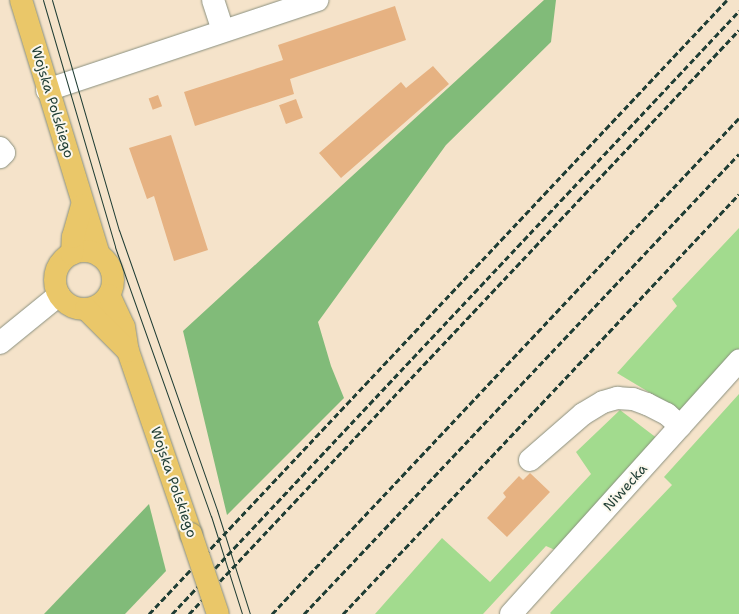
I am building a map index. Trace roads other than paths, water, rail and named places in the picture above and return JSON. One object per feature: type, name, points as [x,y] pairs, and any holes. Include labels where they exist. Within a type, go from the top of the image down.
[{"type":"main road","name":"Wojska Polskiego","points":[[20,0],[47,90],[68,146],[82,205],[95,236],[99,255]]},
{"type":"main road","name":"Wojska Polskiego","points":[[72,254],[82,205]]},
{"type":"main road","points":[[86,251],[99,255],[112,271],[113,285],[109,295],[101,304],[86,309],[76,308],[60,296],[55,280],[56,272],[65,258],[72,254],[86,251]]},
{"type":"main road","name":"Wojska Polskiego","points":[[109,295],[124,327],[128,351],[218,614]]},
{"type":"main road","name":"Wojska Polskiego","points":[[86,309],[128,351]]},
{"type":"street","points":[[213,0],[223,30]]},
{"type":"street","points":[[47,90],[223,30],[317,0]]},
{"type":"street","points":[[0,148],[4,153],[0,157]]},
{"type":"street","points":[[0,343],[60,296]]},
{"type":"street","name":"Niwecka","points":[[511,614],[739,361]]},
{"type":"street","points":[[530,460],[583,414],[603,402],[617,398],[633,399],[647,404],[667,414],[680,426]]},
{"type":"tram line","points":[[43,0],[115,247],[211,516],[242,614]]},
{"type":"tram line","points":[[52,0],[119,230],[217,510],[250,614]]},
{"type":"railway","points":[[149,614],[727,0]]},
{"type":"railway","points":[[172,614],[739,11]]},
{"type":"railway","points":[[189,614],[739,30]]},
{"type":"railway","points":[[272,614],[739,118]]},
{"type":"railway","points":[[304,614],[739,154]]},
{"type":"railway","points":[[343,614],[739,194]]}]
